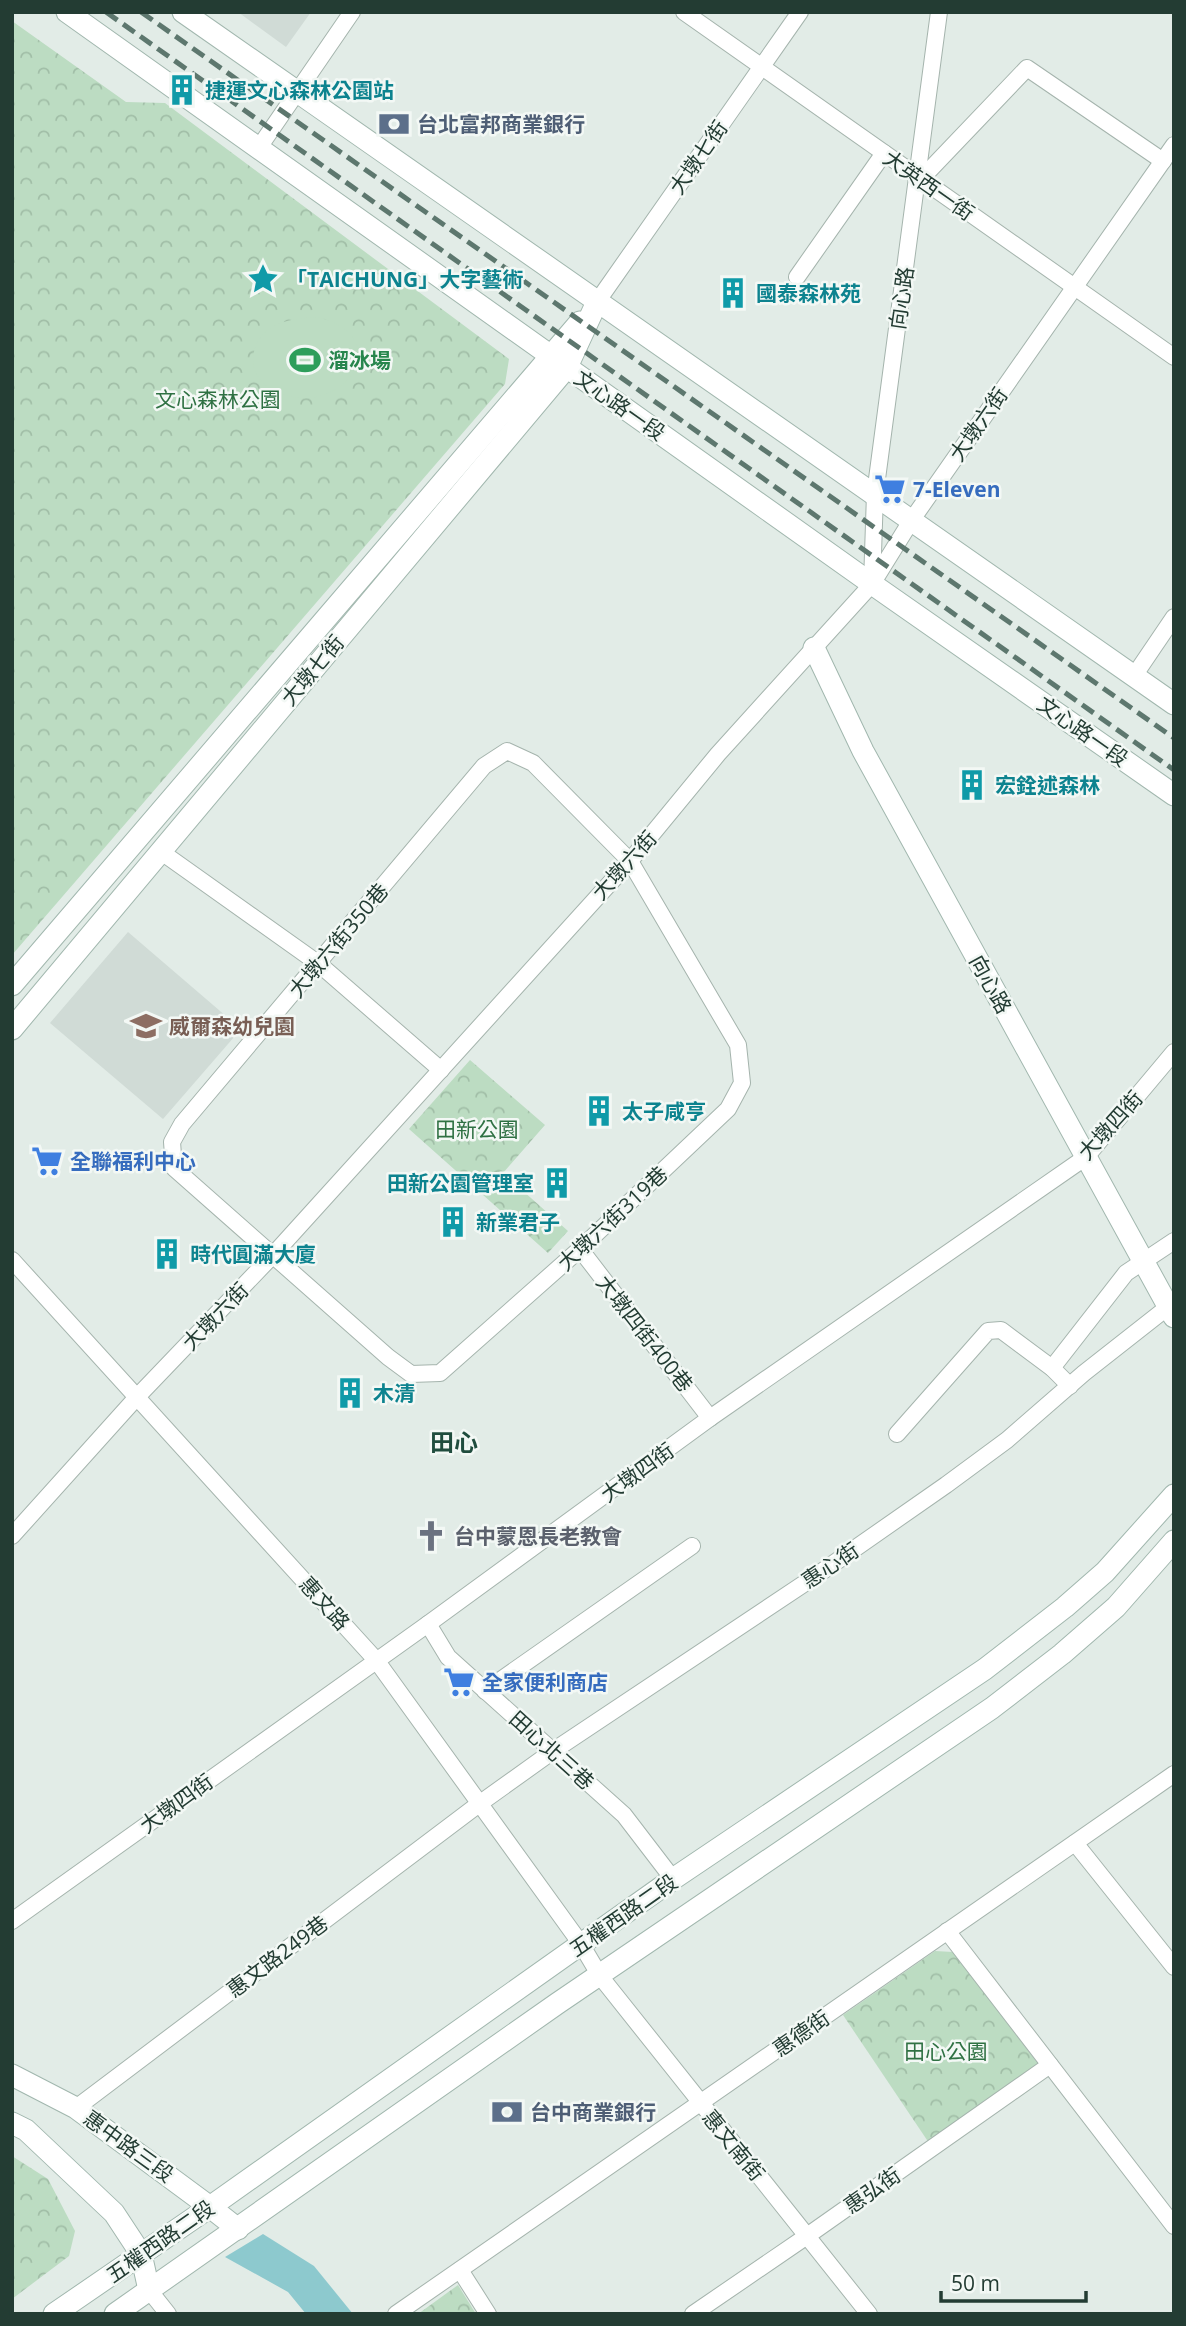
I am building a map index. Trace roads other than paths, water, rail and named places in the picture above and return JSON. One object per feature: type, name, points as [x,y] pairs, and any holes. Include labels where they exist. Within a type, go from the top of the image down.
[{"type":"main road","name":"文心路一段","points":[[67,12],[872,584],[1174,795]]},
{"type":"main road","points":[[183,12],[1174,704]]},
{"type":"main road","name":"大墩七街","points":[[12,1029],[559,362],[597,302]]},
{"type":"main road","name":"大墩七街","points":[[12,985],[559,362]]},
{"type":"main road","name":"向心路","points":[[814,648],[863,751],[1171,1312]]},
{"type":"main road","name":"五權西路二段","points":[[54,2314],[210,2207],[673,1879],[1016,1646],[1105,1572],[1174,1494]]},
{"type":"main road","name":"五權西路二段","points":[[115,2314],[600,1976],[992,1708],[1062,1654],[1116,1607],[1174,1541]]},
{"type":"main road","name":"惠中路三段","points":[[12,2075],[76,2108],[238,2229]]},
{"type":"main road","points":[[12,2123],[26,2130],[114,2213],[141,2254],[149,2290]]},
{"type":"street","points":[[258,149],[352,12]]},
{"type":"street","name":"大英西一街","points":[[684,12],[1174,357]]},
{"type":"street","name":"大墩七街","points":[[597,302],[800,12]]},
{"type":"street","name":"向心路","points":[[872,584],[875,494],[939,12]]},
{"type":"street","points":[[919,178],[1027,68],[1163,161]]},
{"type":"street","name":"大墩六街","points":[[12,1536],[137,1397],[273,1255],[441,1070],[630,860],[718,754],[872,584],[911,521],[1174,145]]},
{"type":"street","points":[[797,277],[884,153]]},
{"type":"street","points":[[1133,676],[1174,617]]},
{"type":"street","name":"大墩六街350巷","points":[[273,1255],[174,1168],[172,1142],[182,1124],[484,766],[507,751],[533,763],[630,860]]},
{"type":"street","points":[[160,851],[318,964],[441,1070]]},
{"type":"street","name":"大墩六街319巷","points":[[273,1255],[388,1357],[411,1374],[440,1373],[580,1249],[728,1109],[742,1083],[738,1045],[630,860]]},
{"type":"street","name":"大墩四街","points":[[12,1921],[428,1624],[710,1418],[1086,1157],[1174,1052]]},
{"type":"street","points":[[1052,1368],[1126,1273],[1174,1241]]},
{"type":"street","name":"大墩四街400巷","points":[[580,1249],[710,1418]]},
{"type":"street","name":"惠文路","points":[[12,1260],[376,1660],[581,1944],[600,1976]]},
{"type":"street","name":"惠心街","points":[[479,1804],[553,1751],[947,1485],[1007,1440],[1084,1373],[1171,1312]]},
{"type":"street","points":[[897,1434],[988,1331],[1001,1329],[1052,1368],[1070,1387]]},
{"type":"street","points":[[485,1691],[692,1546]]},
{"type":"street","name":"田心北三巷","points":[[428,1624],[448,1657],[624,1815],[673,1879]]},
{"type":"street","name":"惠德街","points":[[396,2314],[1174,1774]]},
{"type":"street","name":"惠文路249巷","points":[[76,2108],[479,1804]]},
{"type":"street","points":[[1074,1843],[1174,1967]]},
{"type":"street","points":[[947,1931],[1050,2065],[1171,2215]]},
{"type":"street","name":"惠文南街","points":[[600,1976],[869,2314]]},
{"type":"street","name":"惠弘街","points":[[693,2314],[1050,2065]]},
{"type":"street","points":[[460,2270],[488,2314]]},
{"type":"street","points":[[149,2290],[168,2314]]},
{"type":"water","points":[[263,2234],[314,2266],[353,2314],[306,2314],[288,2292],[225,2257]]},
{"type":"railway","points":[[106,12],[1174,770]]},
{"type":"railway","points":[[141,12],[1174,738]]},
{"type":"place","name":"捷運文心森林公園站","points":[[182,90]]},
{"type":"place","name":"台北富邦商業銀行","points":[[394,124]]},
{"type":"place","name":"「TAICHUNG」大字藝術","points":[[263,279]]},
{"type":"place","name":"國泰森林苑","points":[[733,293]]},
{"type":"place","name":"溜冰場","points":[[305,360]]},
{"type":"place","name":"7-Eleven","points":[[890,489]]},
{"type":"place","name":"宏銓述森林","points":[[972,785]]},
{"type":"place","name":"威爾森幼兒園","points":[[146,1026]]},
{"type":"place","name":"太子咸亨","points":[[599,1111]]},
{"type":"place","name":"全聯福利中心","points":[[47,1161]]},
{"type":"place","name":"田新公園管理室","points":[[557,1183]]},
{"type":"place","name":"新業君子","points":[[453,1222]]},
{"type":"place","name":"時代圓滿大廈","points":[[167,1254]]},
{"type":"place","name":"木清","points":[[350,1393]]},
{"type":"place","name":"台中蒙恩長老教會","points":[[431,1536]]},
{"type":"place","name":"全家便利商店","points":[[459,1682]]},
{"type":"place","name":"台中商業銀行","points":[[507,2112]]},
{"type":"district","name":"田心","points":[[454,1441]]},
{"type":"park label","name":"文心森林公園","points":[[218,399]]},
{"type":"park label","name":"田新公園","points":[[477,1129]]},
{"type":"park label","name":"田心公園","points":[[946,2051]]}]
